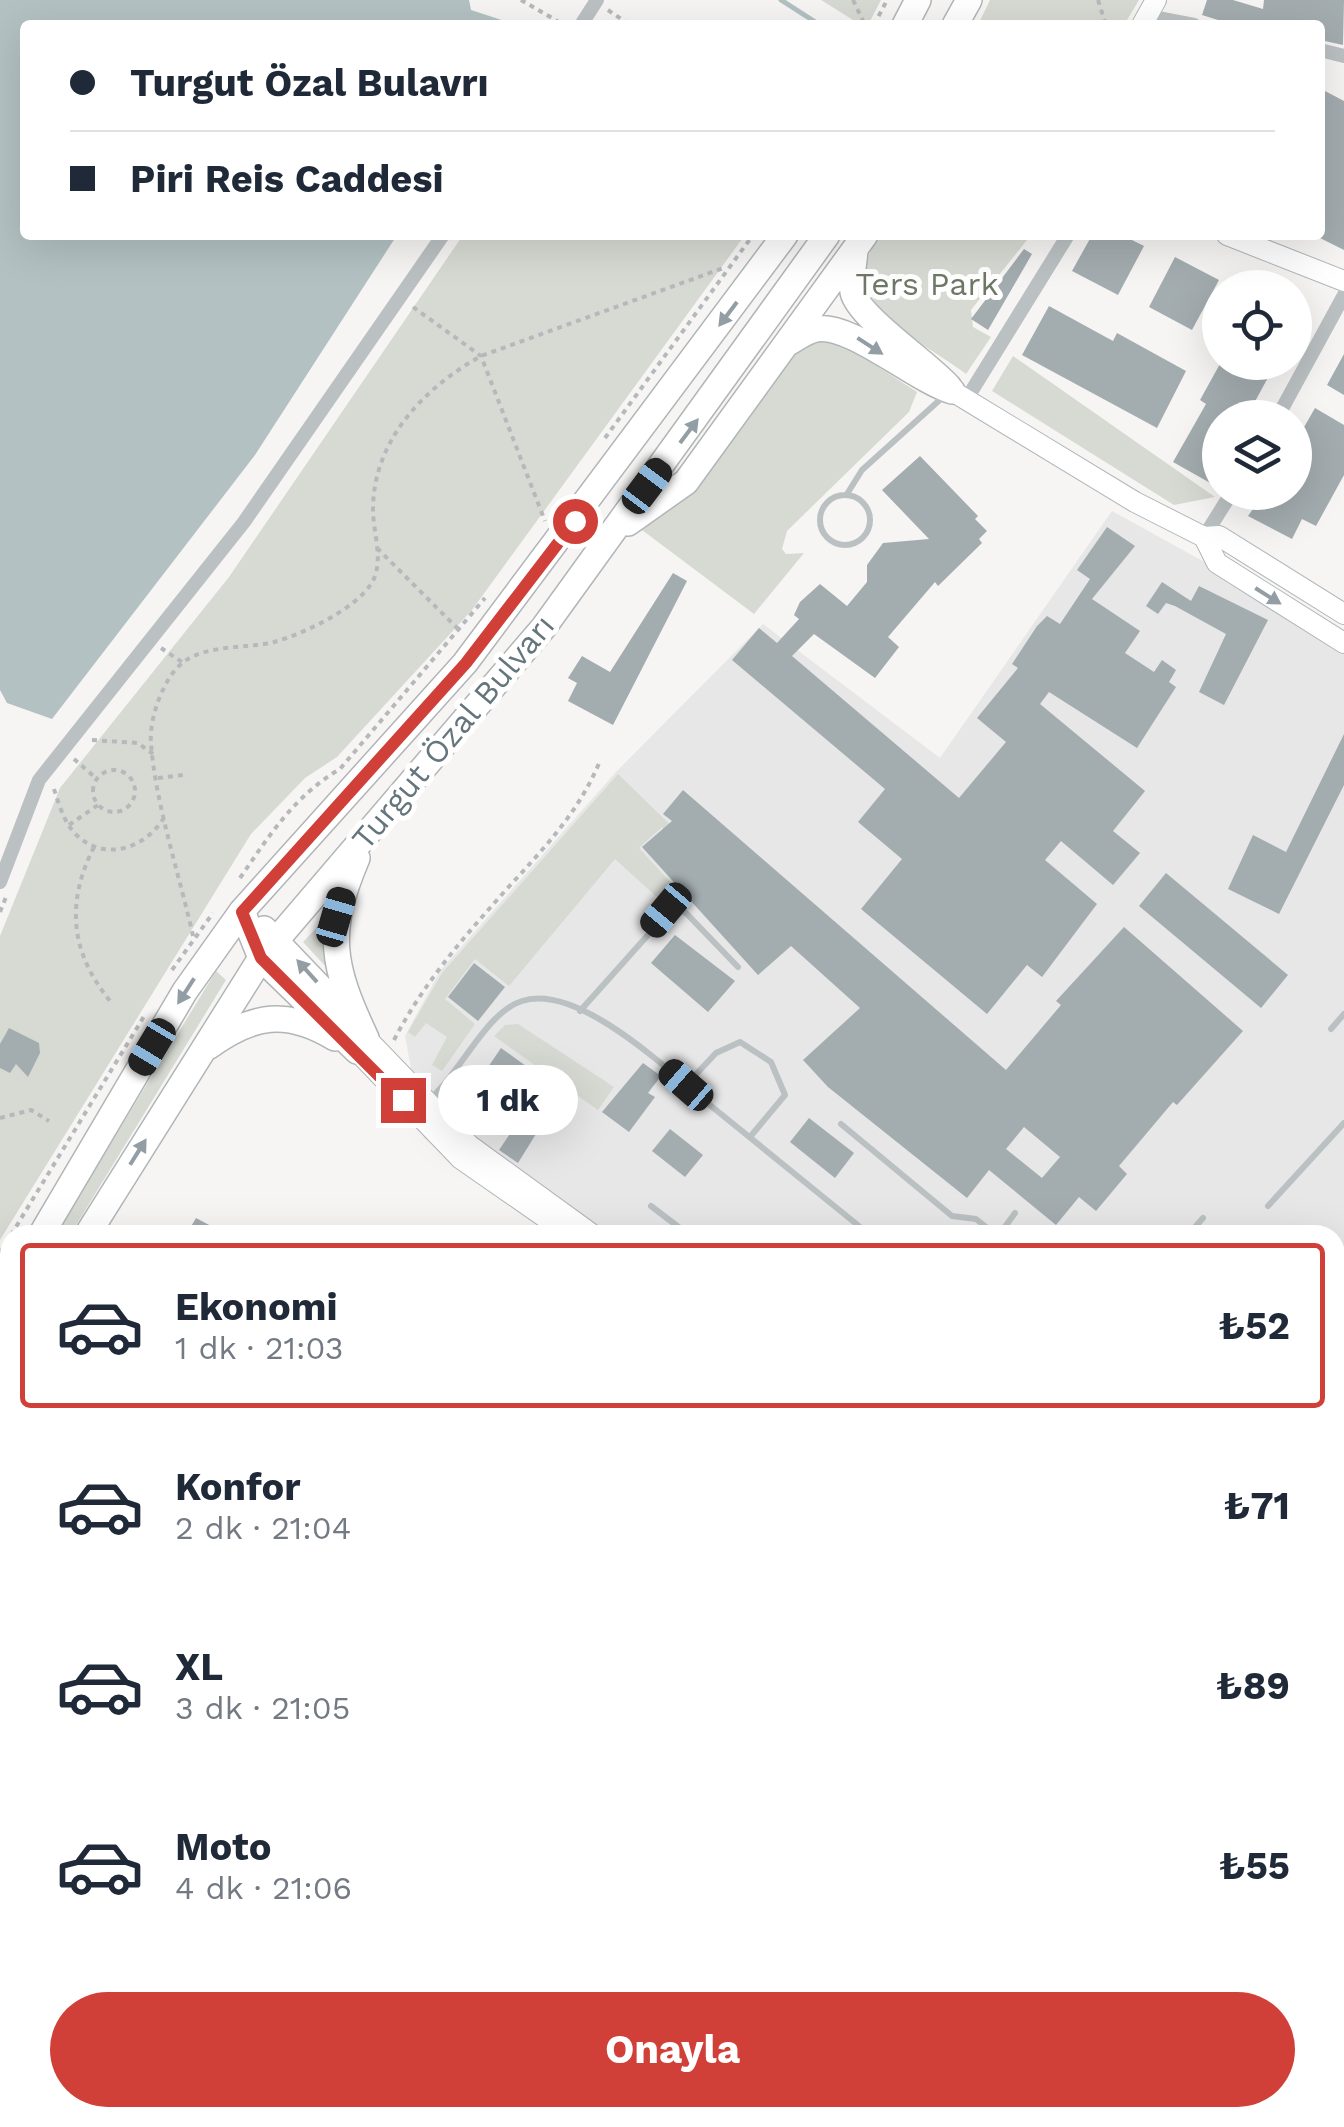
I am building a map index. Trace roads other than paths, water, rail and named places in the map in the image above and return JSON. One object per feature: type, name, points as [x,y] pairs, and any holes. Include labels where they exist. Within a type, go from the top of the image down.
[{"type":"highway","points":[[47,1225],[237,901],[466,663],[781,240]]},
{"type":"highway","name":"Turgut Özal Bulvarı","points":[[93,1225],[196,1056],[269,948],[544,627],[823,240]]},
{"type":"highway","points":[[608,538],[686,482],[860,243]]},
{"type":"highway","points":[[860,243],[852,286],[864,312],[926,361],[959,396]]},
{"type":"highway","points":[[784,346],[818,328],[849,332],[924,382],[959,396]]},
{"type":"highway","points":[[361,1045],[340,979],[336,917],[367,836]]},
{"type":"highway","points":[[237,901],[269,948],[361,1045]]},
{"type":"highway","points":[[196,1056],[244,1024],[278,1017],[312,1025],[361,1045]]},
{"type":"street","points":[[1148,14],[1173,20]]},
{"type":"street","points":[[0,882],[39,780],[244,522],[439,240]]},
{"type":"street","points":[[1065,240],[959,396],[1135,502],[1204,538],[1217,563],[1344,643]]},
{"type":"street","points":[[1242,240],[1344,281]]},
{"type":"street","points":[[1288,400],[1344,295]]},
{"type":"street","points":[[1204,538],[1221,510]]},
{"type":"street","points":[[1204,538],[1219,536],[1344,614]]},
{"type":"street","points":[[361,1045],[386,1058],[424,1104],[468,1145],[579,1225]]},
{"type":"street","points":[[361,1045],[460,1159],[556,1225]]},
{"type":"lane","points":[[847,494],[863,501],[870,525],[861,540],[845,546],[830,540],[820,519],[826,504],[847,494],[862,470],[899,434],[959,396]]},
{"type":"lane","points":[[580,1011],[672,907],[686,913],[738,966]]},
{"type":"lane","points":[[424,1104],[447,1085],[488,1029],[516,1003],[536,998],[580,1011],[632,1041],[858,1225]]},
{"type":"lane","points":[[1331,1028],[1344,1014]]},
{"type":"lane","points":[[686,1085],[728,1046],[740,1042],[771,1062],[784,1095],[750,1136]]},
{"type":"lane","points":[[1268,1206],[1344,1123]]},
{"type":"lane","points":[[841,1124],[952,1216],[976,1219],[984,1225]]},
{"type":"lane","points":[[651,1206],[676,1225]]},
{"type":"lane","points":[[1005,1225],[1015,1213]]},
{"type":"lane","points":[[1197,1225],[1203,1218]]},
{"type":"waterway","points":[[781,0],[812,20]]},
{"type":"park label","name":"Ters Park","points":[[927,284]]}]
